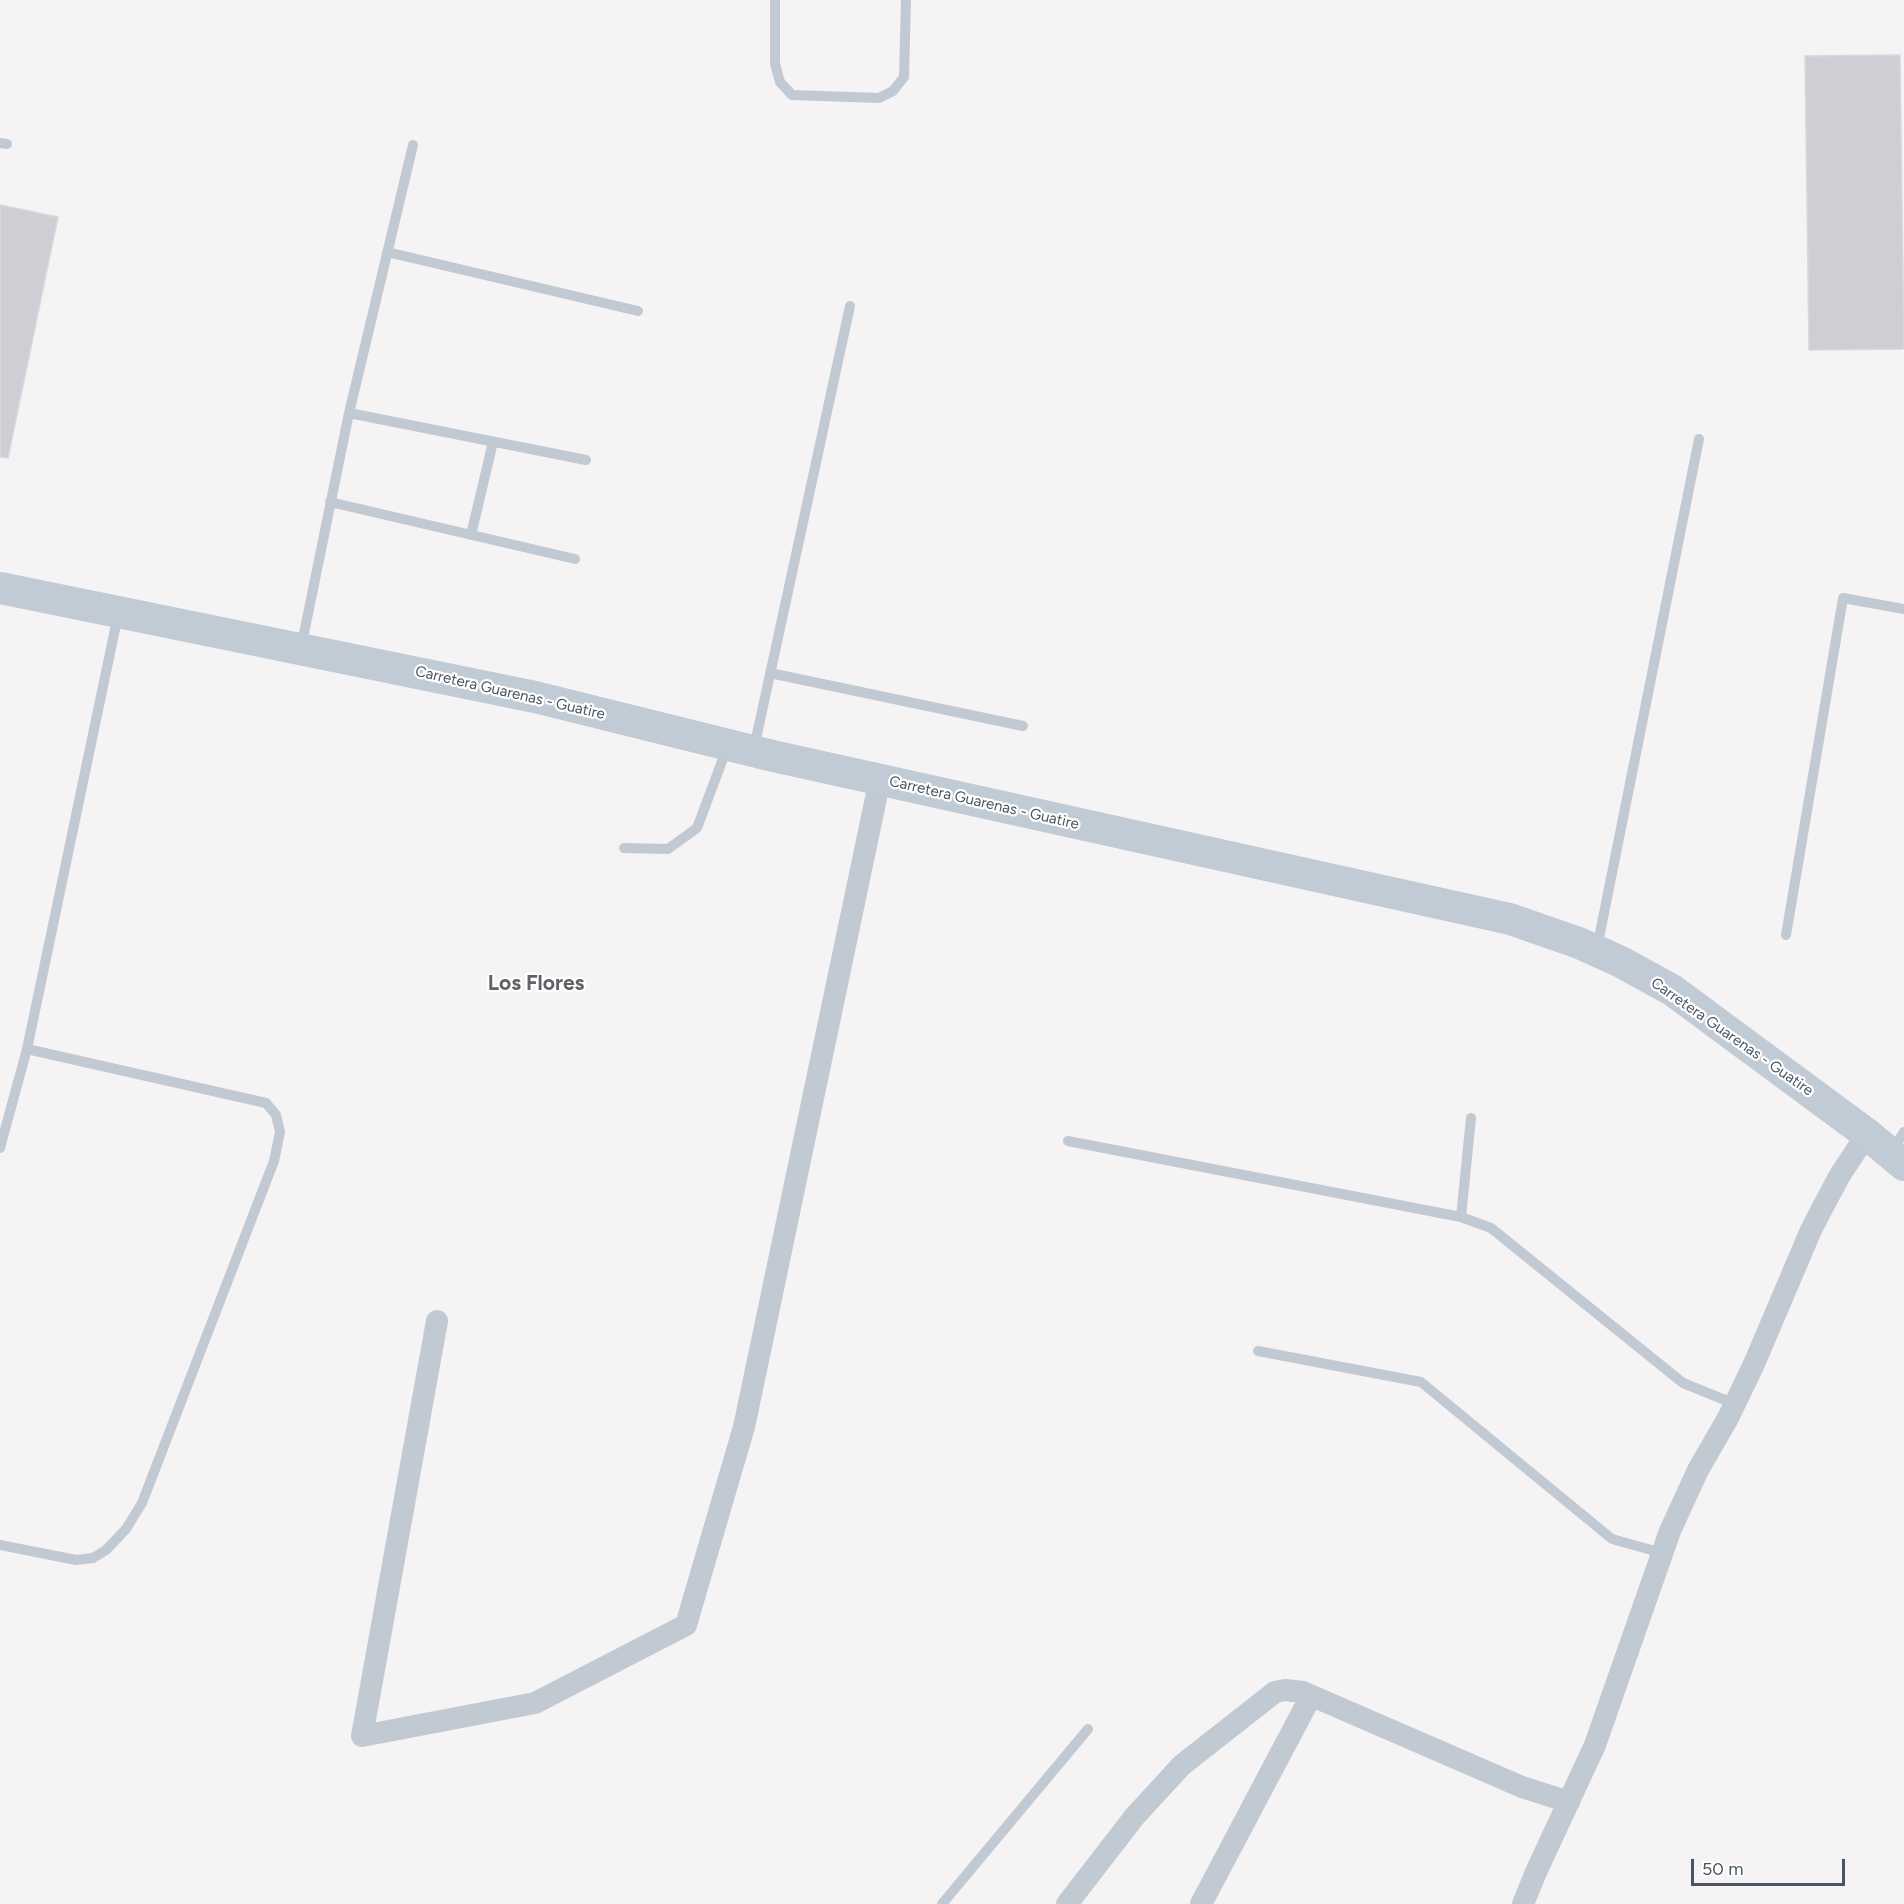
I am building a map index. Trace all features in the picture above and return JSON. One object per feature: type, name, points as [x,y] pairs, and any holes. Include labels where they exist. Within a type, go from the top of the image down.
[{"type":"main road","name":"Carretera Guarenas - Guatire","points":[[0,588],[535,697],[741,748],[1510,919],[1597,951],[1672,990],[1891,1146]]},
{"type":"street","points":[[437,1321],[362,1736],[535,1703],[686,1625],[744,1427],[880,779]]},
{"type":"street","points":[[1523,1904],[1595,1745],[1670,1531],[1698,1470],[1735,1404],[1754,1364],[1811,1230],[1840,1176],[1891,1146]]},
{"type":"street","points":[[1067,1904],[1135,1815],[1182,1765],[1275,1692],[1295,1690],[1522,1787],[1569,1802]]},
{"type":"street","points":[[1201,1904],[1311,1696]]},
{"type":"lane","points":[[776,0],[775,64],[780,82],[792,95],[879,98],[893,91],[904,77],[906,0]]},
{"type":"lane","points":[[301,648],[349,413],[413,145]]},
{"type":"lane","points":[[387,252],[638,310]]},
{"type":"lane","points":[[624,848],[668,849],[697,828],[741,748],[770,673],[850,306]]},
{"type":"lane","points":[[349,413],[586,460]]},
{"type":"lane","points":[[1597,951],[1700,440]]},
{"type":"lane","points":[[471,535],[493,442]]},
{"type":"lane","points":[[330,502],[575,559]]},
{"type":"lane","points":[[1786,935],[1843,598],[1904,609]]},
{"type":"lane","points":[[0,1148],[27,1049],[119,612]]},
{"type":"lane","points":[[770,673],[1023,726]]},
{"type":"lane","points":[[0,1545],[76,1560],[93,1558],[106,1550],[126,1529],[146,1492],[274,1161],[280,1132],[276,1115],[266,1103],[27,1049]]},
{"type":"lane","points":[[1461,1217],[1471,1118]]},
{"type":"lane","points":[[1068,1141],[1461,1217],[1491,1228],[1683,1383],[1735,1404]]},
{"type":"lane","points":[[1258,1352],[1421,1382],[1612,1539],[1662,1553]]},
{"type":"lane","points":[[942,1904],[1088,1728]]},
{"type":"building","points":[[1900,55],[1904,349],[1809,350],[1805,56]]},
{"type":"building","points":[[0,205],[58,217],[8,458],[0,457]]},
{"type":"district","name":"Los Flores","points":[[536,984]]}]
